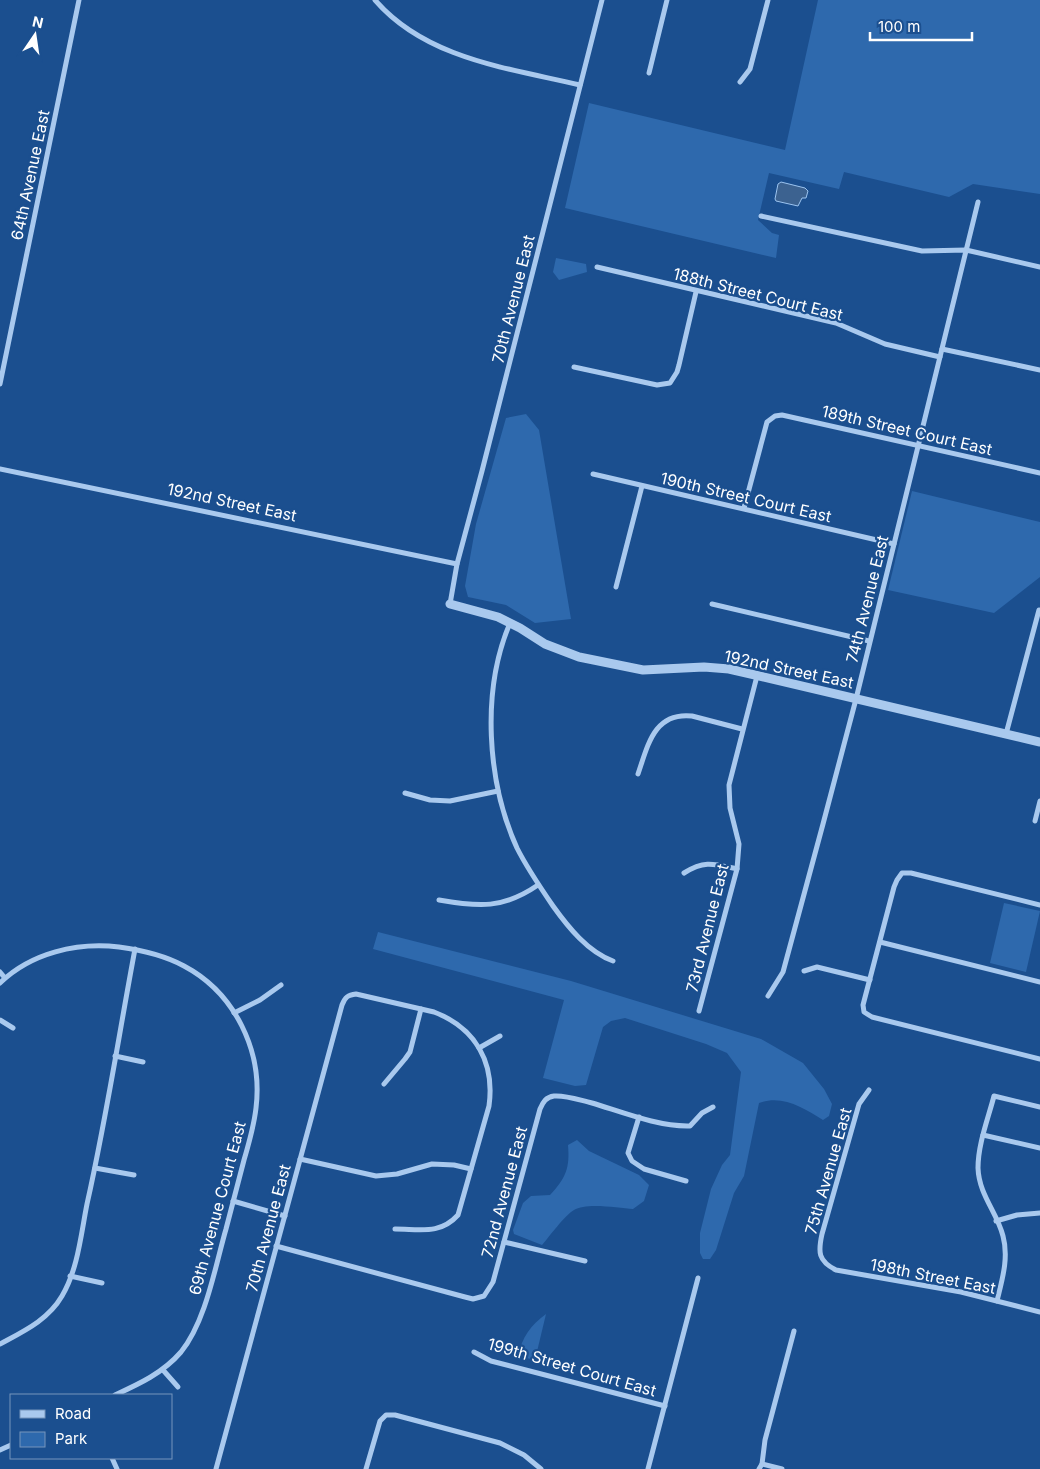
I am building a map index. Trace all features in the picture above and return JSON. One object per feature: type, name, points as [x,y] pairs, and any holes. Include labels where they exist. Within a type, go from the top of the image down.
[{"type":"street","name":"64th Avenue East","points":[[0,384],[79,0]]},
{"type":"street","points":[[375,0],[409,30],[445,50],[472,59],[580,85]]},
{"type":"street","name":"70th Avenue East","points":[[450,604],[457,564],[602,0]]},
{"type":"street","points":[[649,73],[667,0]]},
{"type":"street","points":[[740,82],[750,69],[768,0]]},
{"type":"street","name":"74th Avenue East","points":[[768,996],[783,972],[856,699],[978,202]]},
{"type":"street","points":[[760,216],[922,252],[966,250],[1040,267]]},
{"type":"street","name":"188th Street Court East","points":[[597,268],[836,323],[885,344],[940,357]]},
{"type":"street","points":[[574,366],[658,385],[667,384],[673,380],[677,372],[696,292]]},
{"type":"street","points":[[942,350],[1040,370]]},
{"type":"street","name":"189th Street Court East","points":[[744,508],[764,430],[770,419],[774,416],[791,416],[1040,473]]},
{"type":"street","name":"192nd Street East","points":[[0,469],[457,564]]},
{"type":"street","name":"190th Street Court East","points":[[593,474],[894,544]]},
{"type":"street","points":[[616,587],[642,486]]},
{"type":"street","name":"192nd Street East","points":[[450,604],[498,617],[545,644],[579,657],[628,668],[653,670],[704,667],[729,669],[1040,742]]},
{"type":"street","points":[[712,604],[869,641]]},
{"type":"street","points":[[1006,734],[1039,610]]},
{"type":"street","points":[[510,623],[496,670],[491,712],[492,750],[498,792],[508,825],[518,849],[538,885],[563,919],[582,940],[602,957],[613,961]]},
{"type":"street","name":"73rd Avenue East","points":[[699,1011],[737,869],[739,844],[730,808],[729,785],[756,676]]},
{"type":"street","points":[[638,774],[656,729],[670,719],[686,715],[742,729]]},
{"type":"street","points":[[405,793],[430,800],[450,801],[498,792]]},
{"type":"street","points":[[1035,821],[1040,801]]},
{"type":"street","points":[[684,873],[695,866],[703,864],[714,864],[737,869]]},
{"type":"street","points":[[1040,905],[910,873],[902,873],[894,887],[863,1004],[864,1012],[872,1017],[1040,1059]]},
{"type":"street","points":[[439,900],[470,906],[492,904],[508,901],[538,885]]},
{"type":"street","points":[[880,942],[1040,982]]},
{"type":"street","name":"69th Avenue Court East","points":[[0,983],[18,968],[33,960],[66,949],[106,946],[135,949],[184,966],[203,978],[220,993],[243,1027],[250,1045],[256,1068],[257,1087],[253,1125],[197,1327],[182,1351],[164,1370],[117,1394]]},
{"type":"street","points":[[0,1344],[35,1325],[51,1312],[63,1294],[70,1276],[95,1168],[135,949]]},
{"type":"street","points":[[804,971],[817,967],[870,980]]},
{"type":"street","points":[[0,972],[5,978]]},
{"type":"street","points":[[234,1013],[260,1000],[281,985]]},
{"type":"street","name":"70th Avenue East","points":[[216,1469],[344,1000],[348,995],[356,994],[421,1009]]},
{"type":"street","points":[[384,1084],[410,1052],[421,1009],[446,1017],[466,1031],[479,1048],[488,1069],[491,1094],[458,1216],[447,1226],[433,1230],[396,1229]]},
{"type":"street","points":[[0,1020],[14,1028]]},
{"type":"street","points":[[479,1048],[500,1036]]},
{"type":"street","points":[[115,1056],[143,1062]]},
{"type":"street","name":"75th Avenue East","points":[[823,1261],[819,1247],[822,1234],[859,1104],[869,1090]]},
{"type":"street","name":"72nd Avenue East","points":[[276,1246],[464,1297],[481,1297],[486,1294],[493,1282],[540,1109],[546,1099],[554,1096],[569,1097],[639,1117]]},
{"type":"street","points":[[997,1301],[1004,1272],[1005,1248],[1003,1235],[981,1185],[978,1167],[983,1135],[994,1096],[1040,1107]]},
{"type":"street","points":[[686,1181],[644,1169],[629,1157],[628,1153],[639,1117],[673,1126],[690,1126],[702,1113],[713,1107]]},
{"type":"street","points":[[983,1135],[1040,1148]]},
{"type":"street","points":[[300,1159],[376,1176],[397,1174],[432,1164],[454,1165],[472,1169]]},
{"type":"street","points":[[95,1168],[134,1176]]},
{"type":"street","points":[[233,1201],[285,1216]]},
{"type":"street","points":[[996,1221],[1017,1215],[1040,1213]]},
{"type":"street","points":[[504,1242],[585,1261]]},
{"type":"street","name":"198th Street East","points":[[823,1261],[827,1266],[836,1270],[960,1292],[1040,1312]]},
{"type":"street","points":[[70,1276],[102,1283]]},
{"type":"street","points":[[648,1469],[698,1278]]},
{"type":"street","points":[[782,1469],[761,1467],[765,1440],[794,1331]]},
{"type":"street","name":"199th Street Court East","points":[[474,1352],[491,1361],[665,1406]]},
{"type":"street","points":[[164,1370],[178,1386]]},
{"type":"street","points":[[366,1469],[380,1421],[383,1416],[395,1414],[500,1443],[524,1455],[541,1469]]},
{"type":"green space","points":[[818,0],[1040,0],[1040,194],[973,184],[949,197],[844,172],[839,189],[769,173],[758,220],[772,233],[779,235],[776,258],[565,208],[589,103],[785,150]]},
{"type":"green space","points":[[556,258],[586,264],[587,272],[559,280],[553,272]]},
{"type":"green space","points":[[526,414],[539,430],[571,619],[535,623],[506,605],[468,597],[465,586],[476,524],[506,418]]},
{"type":"green space","points":[[912,491],[1040,522],[1040,577],[994,613],[888,590]]},
{"type":"green space","points":[[1004,903],[1040,911],[1026,972],[990,963]]},
{"type":"green space","points":[[378,932],[571,981],[761,1039],[803,1063],[824,1089],[832,1104],[829,1116],[823,1120],[800,1107],[784,1101],[776,1100],[759,1103],[744,1176],[734,1193],[716,1250],[710,1259],[703,1259],[700,1253],[700,1233],[711,1189],[722,1165],[730,1155],[741,1072],[727,1053],[706,1044],[625,1018],[611,1021],[603,1027],[586,1085],[575,1086],[543,1078],[564,1000],[373,949]]},
{"type":"green space","points":[[577,1140],[589,1151],[639,1175],[649,1185],[644,1201],[633,1209],[586,1206],[574,1210],[557,1226],[542,1245],[514,1234],[513,1230],[523,1203],[531,1196],[550,1195],[560,1183],[566,1172],[568,1145]]},
{"type":"green space","points":[[546,1314],[535,1360],[518,1356],[528,1332]]},
{"type":"shaded area","points":[[781,182],[805,188],[808,191],[806,198],[802,198],[798,206],[776,201],[778,184]]}]
